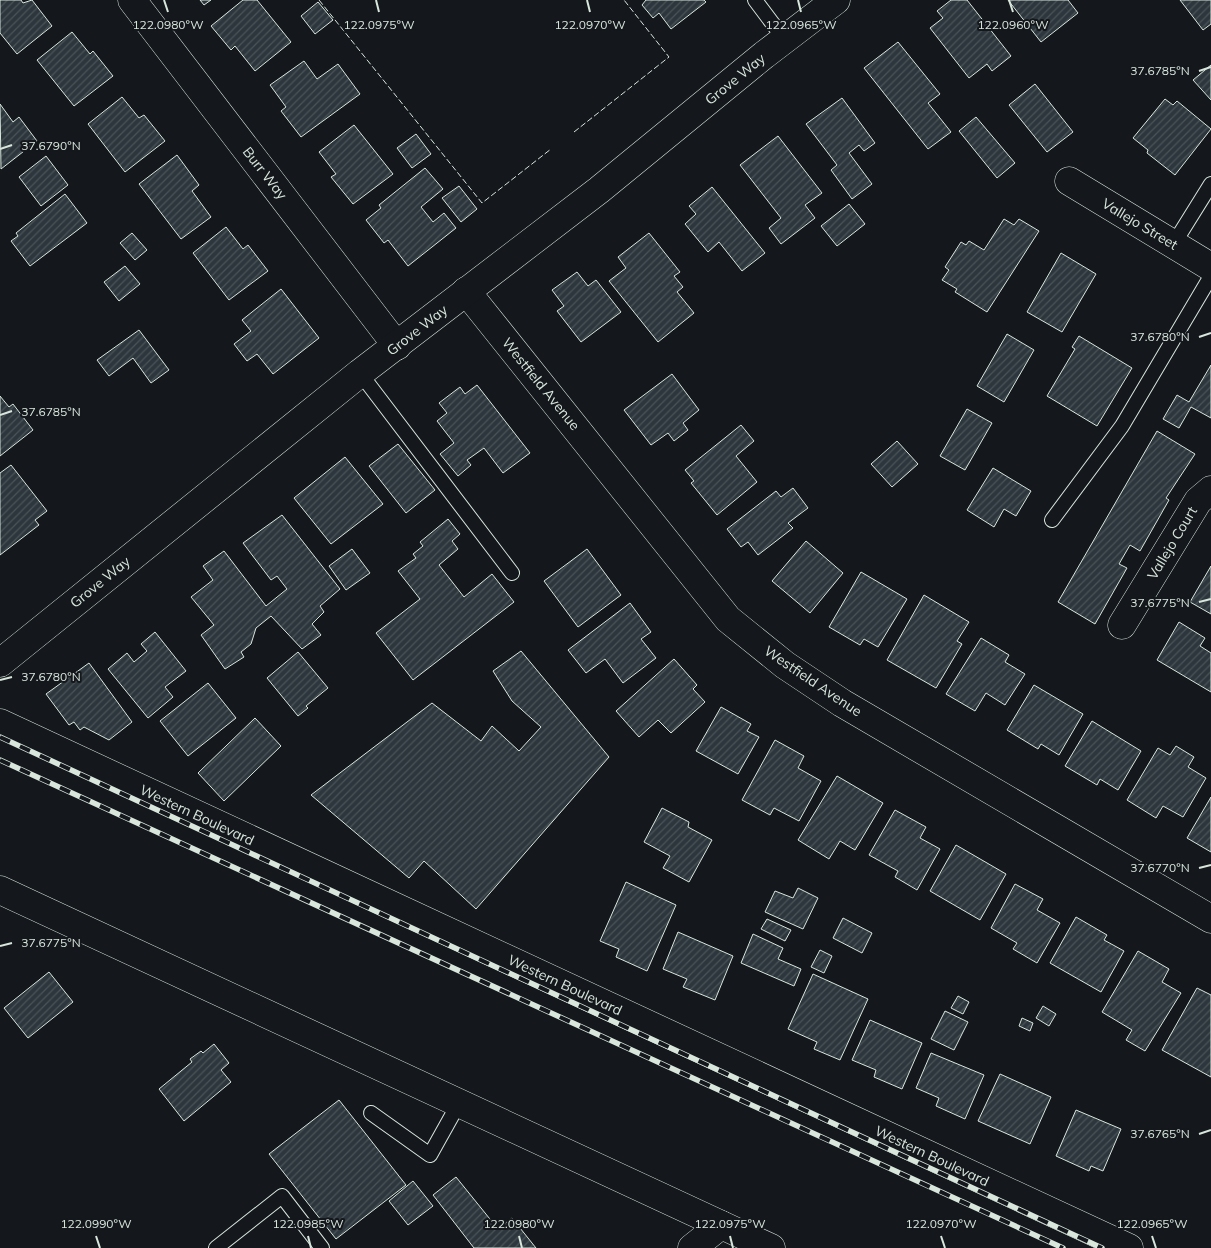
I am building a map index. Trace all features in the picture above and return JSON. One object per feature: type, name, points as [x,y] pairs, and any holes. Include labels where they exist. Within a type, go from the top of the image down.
[{"type":"street","name":"Burr Way","points":[[132,0],[397,346]]},
{"type":"street","name":"Grove Way","points":[[0,663],[360,373],[599,190],[836,0]]},
{"type":"street","name":"Vallejo Street","points":[[1069,182],[1211,267]]},
{"type":"street","name":"Westfield Avenue","points":[[466,291],[728,619],[785,665],[842,703],[1211,919]]},
{"type":"street","name":"Vallejo Court","points":[[1122,625],[1198,501],[1211,490]]},
{"type":"street","name":"Western Boulevard","points":[[0,723],[1129,1248]]},
{"type":"street","points":[[0,890],[769,1248]]},
{"type":"street","points":[[692,1248],[721,1225]]},
{"type":"lane","points":[[756,0],[785,40]]},
{"type":"lane","points":[[1173,244],[1211,184]]},
{"type":"lane","points":[[1052,520],[1122,426],[1211,276]]},
{"type":"lane","points":[[360,373],[512,573]]},
{"type":"lane","points":[[371,1113],[430,1156],[459,1103]]},
{"type":"lane","points":[[216,1248],[282,1196],[322,1248]]},
{"type":"building","points":[[0,0],[21,0],[23,3],[32,0],[52,26],[17,54],[0,33]]},
{"type":"building","points":[[200,0],[211,0],[204,5]]},
{"type":"building","points":[[243,0],[257,0],[291,42],[255,71],[235,46],[231,50],[211,26]]},
{"type":"building","points":[[646,0],[704,0],[706,2],[671,29],[659,13],[653,18],[642,5]]},
{"type":"building","points":[[951,0],[967,0],[1011,56],[992,71],[987,64],[969,78],[930,28],[943,18],[937,11]]},
{"type":"building","points":[[1008,0],[1068,0],[1078,13],[1041,42]]},
{"type":"building","points":[[1180,0],[1211,0],[1211,24],[1203,30]]},
{"type":"building","points":[[318,2],[333,20],[315,34],[301,16]]},
{"type":"building","points":[[72,32],[90,54],[93,51],[113,76],[74,106],[37,60]]},
{"type":"building","points":[[898,42],[940,94],[928,103],[951,132],[928,149],[864,68]]},
{"type":"building","points":[[304,61],[317,79],[338,64],[360,94],[301,137],[281,111],[286,107],[270,85]]},
{"type":"building","points":[[1211,65],[1211,100],[1193,80]]},
{"type":"building","points":[[1035,84],[1073,132],[1047,152],[1009,105]]},
{"type":"building","points":[[122,97],[139,118],[144,115],[165,141],[125,172],[88,124]]},
{"type":"building","points":[[842,98],[875,143],[864,151],[859,145],[849,153],[872,184],[852,199],[831,170],[837,165],[806,124]]},
{"type":"building","points":[[1165,99],[1173,105],[1177,101],[1211,129],[1175,175],[1147,153],[1148,150],[1133,138]]},
{"type":"building","points":[[0,104],[13,122],[19,117],[37,141],[1,169]]},
{"type":"building","points":[[976,117],[1015,163],[997,178],[959,131]]},
{"type":"building","points":[[354,125],[393,174],[353,204],[331,177],[336,174],[319,152]]},
{"type":"building","points":[[416,134],[431,154],[412,168],[397,148]]},
{"type":"building","points":[[778,136],[822,193],[805,205],[815,218],[781,244],[769,228],[781,218],[740,165]]},
{"type":"building","points":[[177,155],[199,185],[192,191],[211,217],[181,239],[139,184]]},
{"type":"building","points":[[46,156],[68,185],[41,206],[19,177]]},
{"type":"building","points":[[425,168],[443,189],[421,207],[433,222],[444,213],[456,228],[408,266],[388,240],[384,243],[366,220],[381,208],[379,205]]},
{"type":"building","points":[[459,186],[477,209],[461,222],[442,198]]},
{"type":"building","points":[[712,187],[765,253],[742,271],[719,242],[708,252],[685,224],[696,214],[689,206]]},
{"type":"building","points":[[65,194],[87,223],[30,266],[11,241],[18,236],[16,233]]},
{"type":"building","points":[[849,204],[865,224],[837,246],[821,226]]},
{"type":"building","points":[[1004,219],[1014,225],[1019,219],[1039,231],[987,312],[955,292],[957,289],[942,280],[949,270],[945,267],[961,242],[966,245],[969,241],[984,250]]},
{"type":"building","points":[[226,227],[243,249],[248,245],[268,271],[229,300],[193,253]]},
{"type":"building","points":[[132,233],[147,250],[135,260],[120,243]]},
{"type":"building","points":[[649,233],[680,272],[674,276],[683,287],[677,292],[694,313],[658,342],[609,281],[626,268],[618,257]]},
{"type":"building","points":[[1061,253],[1096,274],[1062,332],[1027,312]]},
{"type":"building","points":[[125,266],[140,284],[119,301],[104,282]]},
{"type":"building","points":[[577,272],[588,286],[596,280],[621,312],[581,342],[557,311],[564,306],[552,290]]},
{"type":"building","points":[[281,289],[319,338],[273,374],[257,354],[247,361],[234,344],[251,331],[242,320]]},
{"type":"building","points":[[139,330],[169,370],[151,383],[133,358],[109,376],[97,360]]},
{"type":"building","points":[[1007,334],[1034,350],[1004,402],[977,386]]},
{"type":"building","points":[[1079,336],[1132,368],[1097,426],[1047,396],[1075,349],[1072,347]]},
{"type":"building","points":[[1211,365],[1211,418],[1191,407],[1179,428],[1163,419],[1177,395],[1189,402]]},
{"type":"building","points":[[672,374],[699,410],[683,423],[688,430],[674,441],[668,433],[651,445],[624,410]]},
{"type":"building","points":[[477,385],[530,453],[503,473],[484,448],[467,460],[471,465],[458,476],[440,454],[454,443],[437,421],[447,413],[439,403],[460,387],[465,394]]},
{"type":"building","points":[[0,396],[9,407],[13,404],[33,430],[0,456]]},
{"type":"building","points":[[967,409],[992,423],[965,470],[940,456]]},
{"type":"building","points":[[741,425],[754,441],[736,456],[757,482],[717,515],[691,483],[694,481],[685,470]]},
{"type":"building","points":[[1157,431],[1195,454],[1166,498],[1169,500],[1140,551],[1130,545],[1119,564],[1127,568],[1095,624],[1058,602]]},
{"type":"building","points":[[897,441],[918,464],[892,487],[871,464]]},
{"type":"building","points":[[398,444],[435,490],[406,513],[369,466]]},
{"type":"building","points":[[345,457],[383,504],[331,544],[294,498]]},
{"type":"building","points":[[11,465],[47,511],[35,520],[39,525],[0,555],[0,473]]},
{"type":"building","points":[[993,468],[1031,491],[1016,516],[1004,509],[994,527],[967,510]]},
{"type":"building","points":[[793,488],[808,508],[788,523],[793,528],[758,555],[748,542],[741,547],[727,529],[776,491],[781,497]]},
{"type":"building","points":[[282,515],[340,589],[320,606],[324,612],[312,624],[321,635],[302,649],[271,616],[256,628],[251,644],[241,652],[244,657],[225,669],[201,635],[214,625],[191,597],[213,580],[203,566],[224,551],[266,606],[287,589],[277,576],[271,580],[243,543]]},
{"type":"building","points":[[448,519],[460,534],[452,541],[458,549],[439,565],[464,597],[492,574],[514,602],[413,680],[376,633],[420,599],[398,571],[416,558],[413,554],[423,546],[420,542]]},
{"type":"building","points":[[806,541],[843,573],[810,613],[772,581]]},
{"type":"building","points":[[352,549],[370,573],[346,590],[329,566]]},
{"type":"building","points":[[587,549],[621,595],[578,627],[544,581]]},
{"type":"building","points":[[1211,566],[1211,614],[1190,602]]},
{"type":"building","points":[[861,572],[907,599],[878,647],[864,639],[860,645],[829,627]]},
{"type":"building","points":[[924,595],[969,622],[957,641],[962,644],[936,688],[887,660]]},
{"type":"building","points":[[630,603],[651,632],[641,639],[656,658],[623,683],[605,659],[586,673],[568,650]]},
{"type":"building","points":[[1179,622],[1205,638],[1200,646],[1211,653],[1211,692],[1157,660]]},
{"type":"building","points":[[155,632],[186,671],[165,687],[173,697],[148,718],[108,669],[127,653],[134,662],[147,651],[141,644]]},
{"type":"building","points":[[981,638],[1009,655],[1005,662],[1025,674],[1005,705],[986,693],[975,711],[946,694]]},
{"type":"building","points":[[521,651],[609,757],[476,909],[424,861],[409,878],[311,795],[432,703],[481,741],[492,726],[519,751],[541,727],[512,701],[493,671]]},
{"type":"building","points":[[298,652],[328,688],[306,706],[308,708],[298,716],[267,678]]},
{"type":"building","points":[[674,659],[697,685],[693,689],[705,702],[671,733],[658,720],[639,737],[616,711]]},
{"type":"building","points":[[89,663],[132,722],[109,740],[84,727],[80,730],[74,722],[69,725],[46,694]]},
{"type":"building","points":[[208,683],[236,718],[188,756],[160,721]]},
{"type":"building","points":[[1034,685],[1083,714],[1059,755],[1041,744],[1038,749],[1007,730]]},
{"type":"building","points":[[721,707],[751,724],[747,731],[759,737],[738,774],[696,751]]},
{"type":"building","points":[[255,718],[281,746],[224,801],[198,773]]},
{"type":"building","points":[[1092,721],[1141,751],[1118,790],[1100,779],[1097,785],[1065,766]]},
{"type":"building","points":[[775,740],[804,756],[798,768],[821,781],[799,821],[774,808],[770,815],[742,800]]},
{"type":"building","points":[[1176,746],[1194,757],[1188,767],[1206,778],[1183,817],[1163,806],[1156,818],[1127,800],[1158,748],[1170,755]]},
{"type":"building","points":[[837,776],[883,803],[855,850],[840,841],[829,859],[798,840]]},
{"type":"building","points":[[1211,797],[1211,852],[1187,838]]},
{"type":"building","points":[[662,808],[689,822],[688,827],[712,840],[689,882],[663,868],[670,856],[644,842]]},
{"type":"building","points":[[895,810],[926,827],[920,838],[940,849],[917,890],[895,877],[898,871],[869,855]]},
{"type":"building","points":[[956,845],[1006,874],[980,920],[930,891]]},
{"type":"building","points":[[626,882],[676,905],[647,971],[616,957],[619,949],[600,941]]},
{"type":"building","points":[[1015,884],[1043,899],[1037,910],[1060,923],[1037,963],[1013,949],[1017,943],[991,928]]},
{"type":"building","points":[[798,888],[818,898],[803,929],[765,912],[775,891],[793,898]]},
{"type":"building","points":[[1076,917],[1107,935],[1104,940],[1124,951],[1101,992],[1050,963]]},
{"type":"building","points":[[843,918],[872,933],[862,953],[833,938]]},
{"type":"building","points":[[767,919],[791,930],[785,941],[761,929]]},
{"type":"building","points":[[678,932],[733,956],[715,1000],[683,987],[687,979],[663,969]]},
{"type":"building","points":[[753,934],[783,948],[778,959],[801,969],[794,986],[741,963]]},
{"type":"building","points":[[820,950],[832,956],[824,973],[811,967]]},
{"type":"building","points":[[1138,951],[1169,969],[1162,982],[1181,993],[1145,1051],[1126,1040],[1132,1030],[1102,1012]]},
{"type":"building","points":[[49,972],[73,1002],[28,1038],[4,1008]]},
{"type":"building","points":[[813,974],[868,999],[840,1060],[814,1049],[817,1042],[788,1029]]},
{"type":"building","points":[[1197,988],[1211,995],[1211,1077],[1162,1050]]},
{"type":"building","points":[[958,996],[969,1002],[963,1014],[951,1008]]},
{"type":"building","points":[[1043,1006],[1056,1014],[1049,1026],[1036,1018]]},
{"type":"building","points":[[945,1011],[968,1022],[954,1050],[931,1039]]},
{"type":"building","points":[[1022,1018],[1033,1023],[1030,1031],[1019,1026]]},
{"type":"building","points":[[870,1020],[922,1043],[902,1089],[874,1077],[876,1070],[852,1060]]},
{"type":"building","points":[[214,1044],[229,1063],[221,1070],[231,1082],[184,1121],[159,1089],[192,1062],[190,1059],[201,1051],[203,1053]]},
{"type":"building","points":[[931,1053],[984,1075],[965,1119],[936,1106],[939,1098],[916,1088]]},
{"type":"building","points":[[1000,1074],[1051,1097],[1030,1144],[978,1121]]},
{"type":"building","points":[[339,1100],[406,1185],[336,1239],[269,1154]]},
{"type":"building","points":[[1076,1110],[1121,1129],[1103,1171],[1091,1166],[1089,1171],[1056,1156]]},
{"type":"building","points":[[456,1177],[498,1229],[512,1218],[536,1248],[474,1248],[433,1195]]},
{"type":"building","points":[[413,1181],[433,1206],[408,1225],[389,1201]]},
{"type":"railway","points":[[0,737],[1102,1248]]},
{"type":"railway","points":[[0,760],[1063,1248]]},
{"type":"fence","points":[[319,0],[482,203],[551,149]]},
{"type":"fence","points":[[574,132],[669,57],[624,0]]}]
